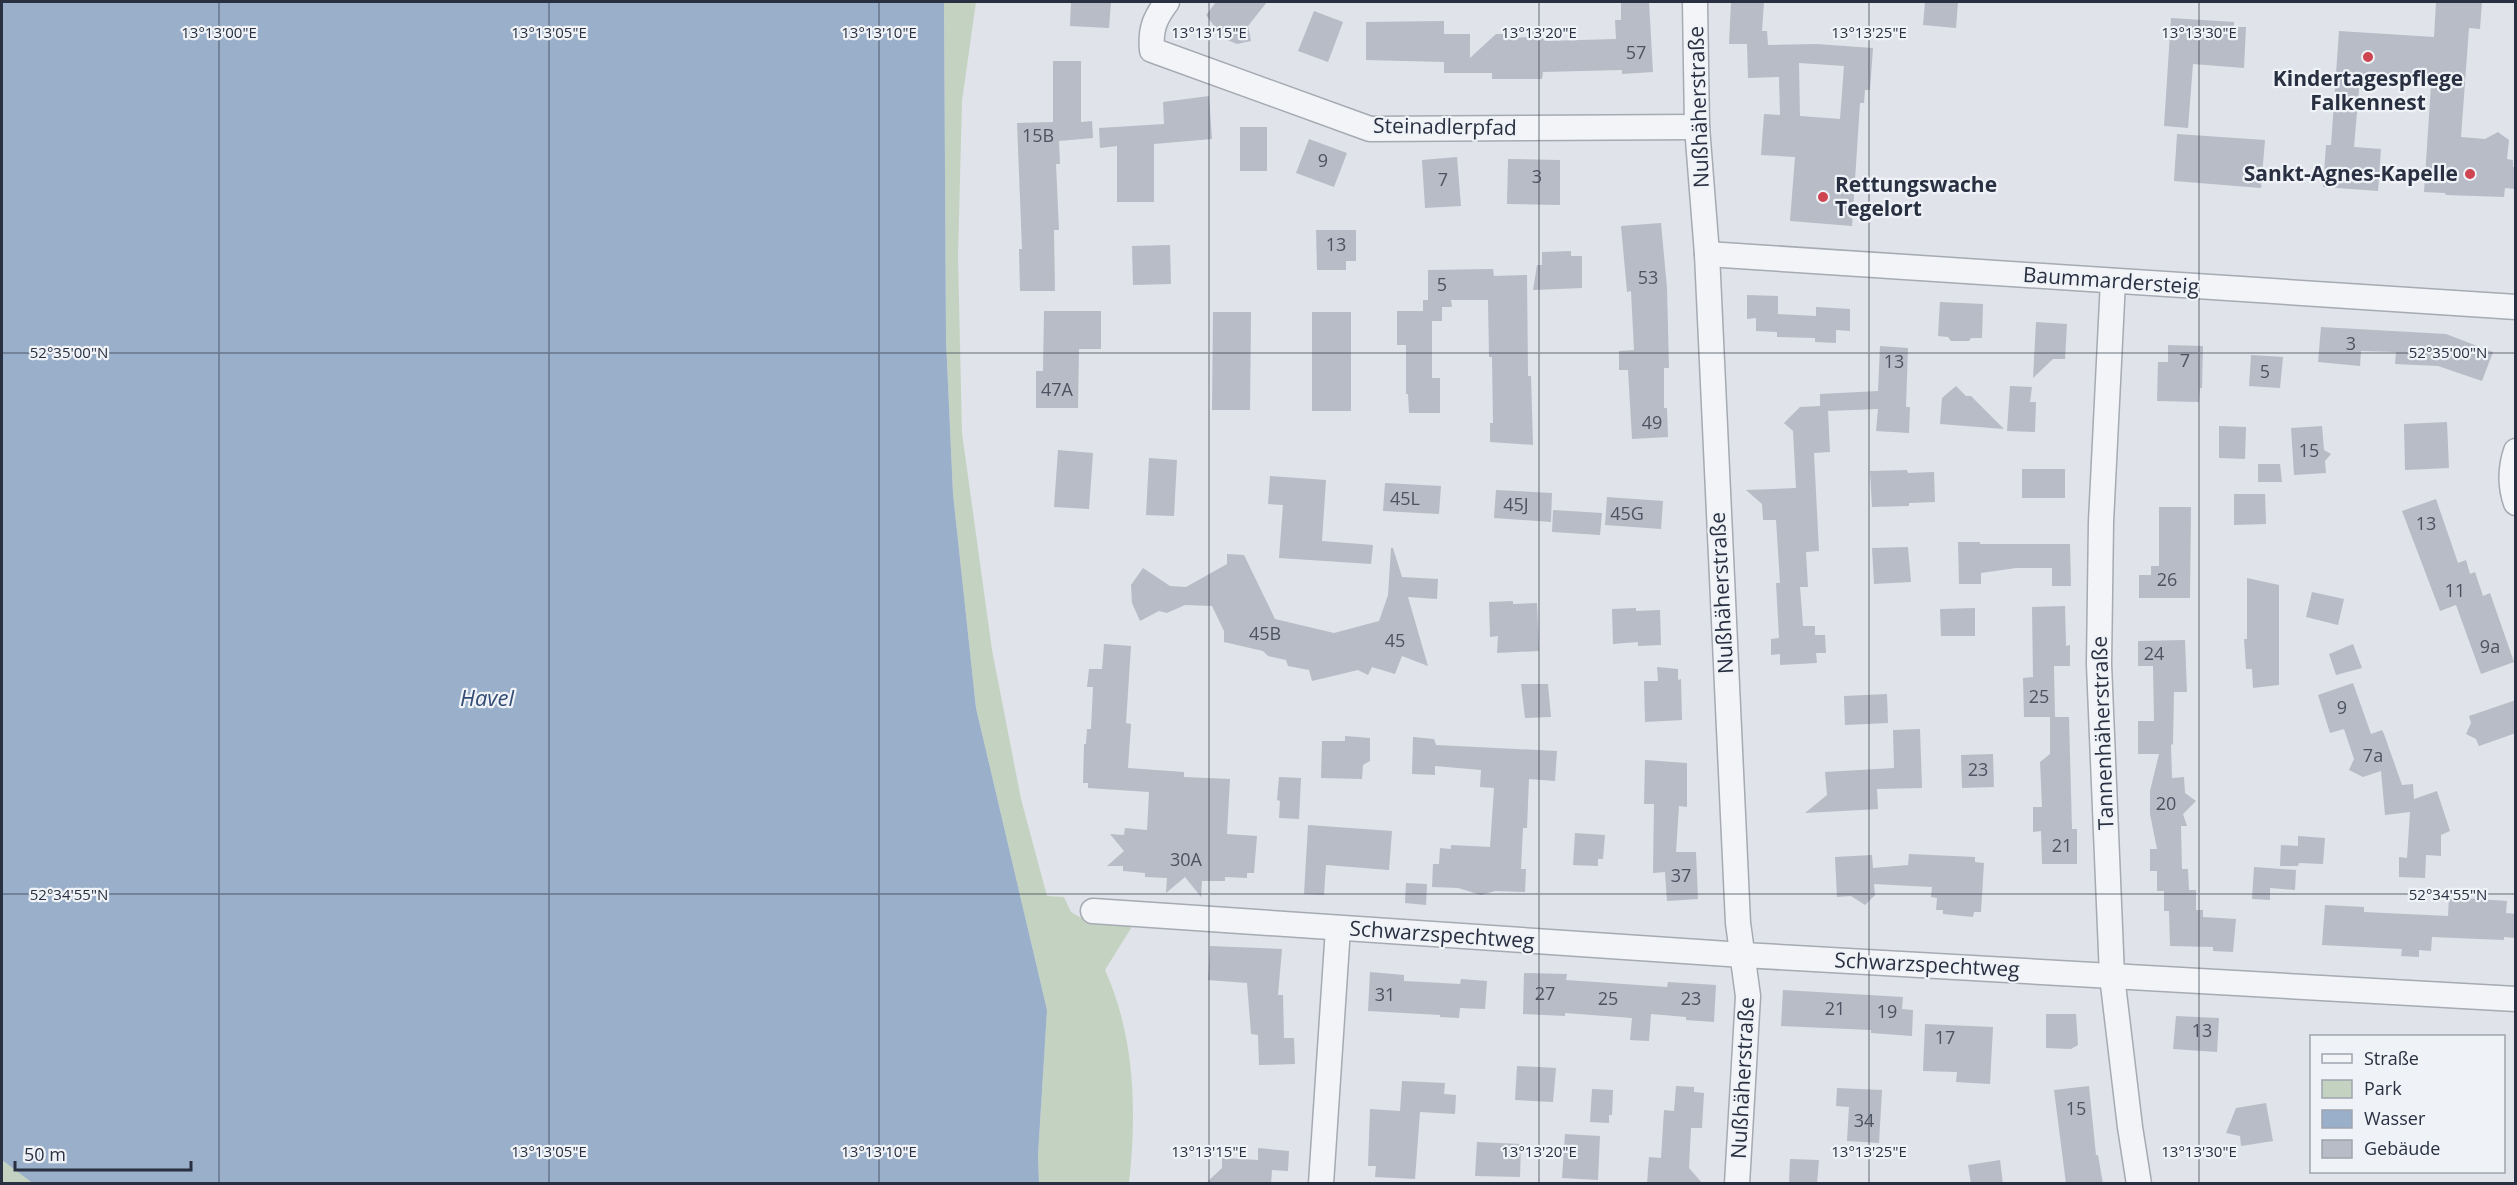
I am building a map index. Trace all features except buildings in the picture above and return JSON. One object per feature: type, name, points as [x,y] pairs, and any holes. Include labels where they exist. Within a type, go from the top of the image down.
[{"type":"street","name":"Steinadlerpfad","points":[[1167,2],[1151,30],[1152,50],[1370,129],[1697,127]]},
{"type":"street","name":"Nußhäherstraße","points":[[1695,2],[1697,127],[1707,254],[1738,923],[1749,996],[1737,1184]]},
{"type":"street","name":"Baummardersteig","points":[[1707,254],[2516,307]]},
{"type":"street","name":"Tannenhäherstraße","points":[[2113,281],[2101,522],[2099,664],[2112,976],[2139,1184]]},
{"type":"street","points":[[2516,452],[2511,465],[2512,488],[2516,503]]},
{"type":"street","name":"Schwarzspechtweg","points":[[1093,911],[1743,955],[2516,999]]},
{"type":"street","name":"Schwarzspechtweg","points":[[1321,1184],[1338,928]]},
{"type":"green space","points":[[944,2],[976,2],[962,101],[958,257],[962,433],[992,650],[1021,799],[1047,896],[1064,897],[1071,912],[1083,919],[1133,925],[1105,970],[1123,1021],[1128,1048],[1133,1102],[1129,1183],[1039,1183],[1038,1155],[1047,1010],[976,708],[953,494],[946,340]]},
{"type":"green space","points":[[2,1160],[34,1183],[2,1183]]},
{"type":"water","name":"Havel","points":[[2,2],[944,2],[946,340],[953,494],[976,708],[1047,1010],[1038,1155],[1039,1183],[34,1184],[2,1160]]},
{"type":"place","name":"Kindertagespflege Falkennest","points":[[2368,57]]},
{"type":"place","name":"Sankt-Agnes-Kapelle","points":[[2470,174]]},
{"type":"place","name":"Rettungswache Tegelort","points":[[1823,197]]}]
